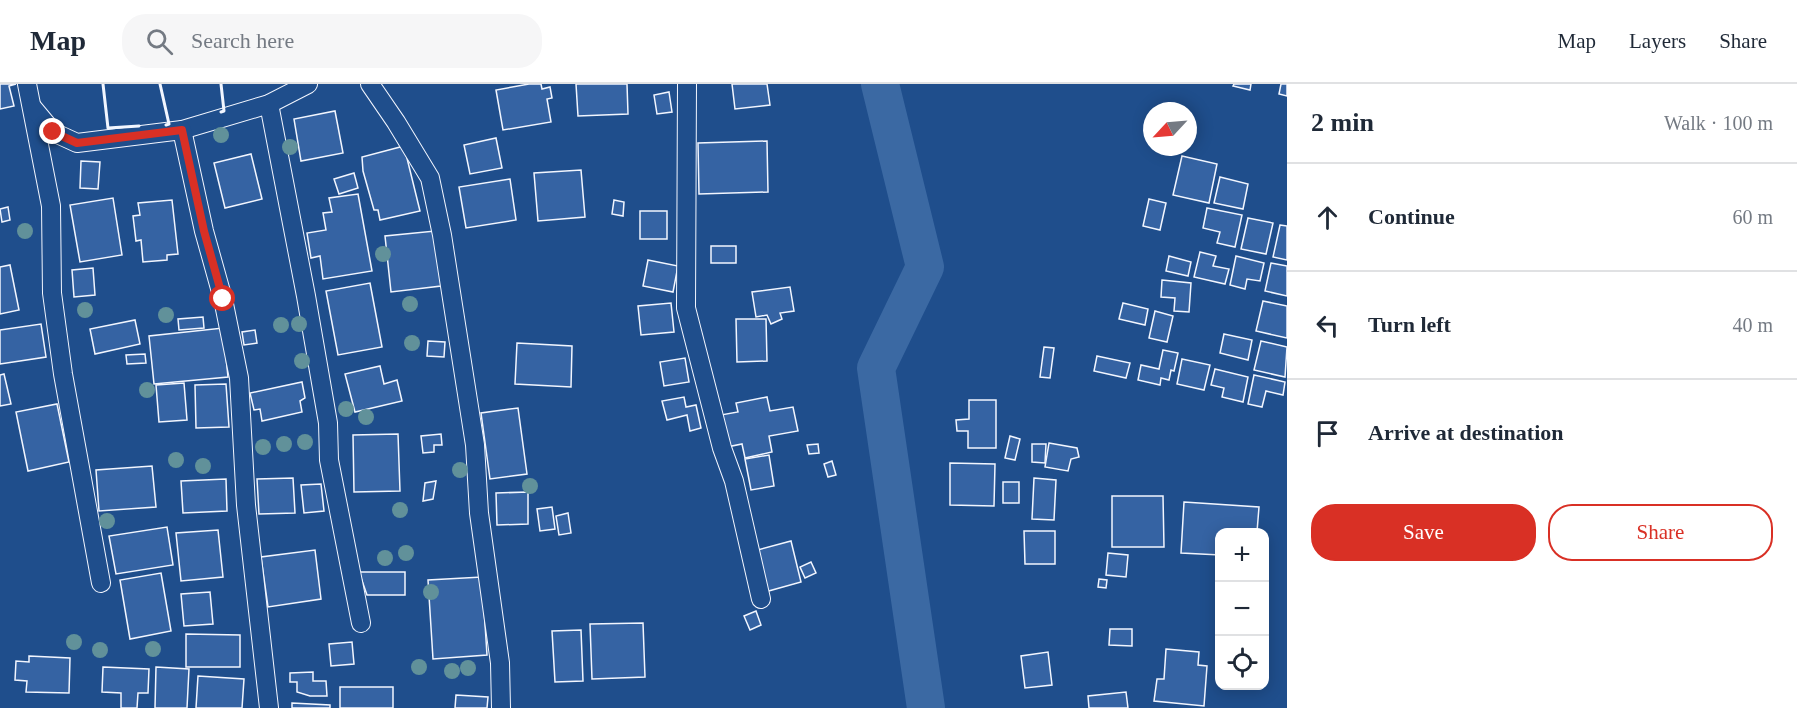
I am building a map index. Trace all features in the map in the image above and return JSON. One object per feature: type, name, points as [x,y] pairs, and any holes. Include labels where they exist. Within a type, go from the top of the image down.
[{"type":"street","points":[[27,84],[51,206],[52,293],[63,374],[101,583]]},
{"type":"street","points":[[31,104],[53,132],[77,143],[182,130],[269,104],[308,84]]},
{"type":"street","points":[[370,84],[430,178],[442,236],[475,445],[479,513],[500,663],[501,708]]},
{"type":"street","points":[[687,84],[686,308],[722,448],[734,481],[761,599]]},
{"type":"street","points":[[269,104],[328,423],[329,460],[361,623]]},
{"type":"street","points":[[182,130],[204,231],[223,299],[239,378],[246,505],[269,708]]},
{"type":"building","points":[[0,84],[16,84],[9,86],[14,106],[0,109]]},
{"type":"building","points":[[541,84],[542,89],[550,87],[552,98],[547,99],[551,122],[503,130],[496,90]]},
{"type":"building","points":[[576,84],[627,84],[628,114],[578,116]]},
{"type":"building","points":[[732,84],[767,84],[770,105],[735,109]]},
{"type":"building","points":[[1234,84],[1251,84],[1250,90],[1233,86]]},
{"type":"building","points":[[1281,84],[1287,84],[1287,96],[1279,94]]},
{"type":"building","points":[[669,92],[672,112],[657,114],[654,95]]},
{"type":"building","points":[[335,111],[343,153],[301,161],[294,119]]},
{"type":"building","points":[[496,138],[502,168],[470,174],[464,145]]},
{"type":"building","points":[[767,141],[768,192],[699,194],[698,143]]},
{"type":"building","points":[[404,146],[420,211],[380,220],[378,210],[374,210],[363,171],[362,157]]},
{"type":"building","points":[[251,154],[262,199],[225,208],[214,163]]},
{"type":"building","points":[[1182,156],[1217,164],[1209,203],[1173,195]]},
{"type":"building","points":[[81,161],[100,162],[98,189],[80,188]]},
{"type":"building","points":[[581,170],[585,217],[538,221],[534,173]]},
{"type":"building","points":[[354,173],[358,188],[339,194],[334,179]]},
{"type":"building","points":[[1220,177],[1248,184],[1243,209],[1214,203]]},
{"type":"building","points":[[510,179],[516,220],[466,228],[459,187]]},
{"type":"building","points":[[358,194],[372,271],[323,279],[320,256],[311,258],[307,233],[326,230],[323,213],[332,212],[329,198]]},
{"type":"building","points":[[113,198],[122,255],[80,262],[70,205]]},
{"type":"building","points":[[1149,199],[1166,203],[1160,230],[1143,226]]},
{"type":"building","points":[[172,200],[178,254],[167,255],[167,260],[143,262],[141,240],[136,241],[133,216],[140,215],[138,203]]},
{"type":"building","points":[[614,200],[624,202],[623,216],[612,214]]},
{"type":"building","points":[[8,207],[10,220],[2,222],[0,209]]},
{"type":"building","points":[[1207,208],[1242,215],[1235,247],[1217,243],[1220,232],[1203,228]]},
{"type":"building","points":[[640,211],[667,211],[667,239],[640,239]]},
{"type":"building","points":[[1248,218],[1273,223],[1266,254],[1241,249]]},
{"type":"building","points":[[1280,225],[1287,226],[1287,260],[1273,257]]},
{"type":"building","points":[[435,231],[441,286],[391,292],[385,236]]},
{"type":"building","points":[[711,246],[736,246],[736,263],[711,263]]},
{"type":"building","points":[[1200,252],[1216,256],[1213,266],[1229,269],[1225,284],[1194,277]]},
{"type":"building","points":[[1169,256],[1191,262],[1188,276],[1166,271]]},
{"type":"building","points":[[1236,256],[1264,263],[1260,281],[1247,279],[1245,289],[1230,285]]},
{"type":"building","points":[[648,260],[678,266],[673,292],[643,286]]},
{"type":"building","points":[[1271,263],[1287,266],[1287,296],[1265,291]]},
{"type":"building","points":[[10,265],[19,310],[0,314],[0,267]]},
{"type":"building","points":[[93,268],[95,295],[74,297],[72,270]]},
{"type":"building","points":[[1162,280],[1191,283],[1189,312],[1174,311],[1175,298],[1161,297]]},
{"type":"building","points":[[370,283],[382,347],[338,355],[326,291]]},
{"type":"building","points":[[790,287],[794,311],[780,313],[782,319],[771,324],[767,315],[756,317],[752,292]]},
{"type":"building","points":[[1263,301],[1287,306],[1287,338],[1256,331]]},
{"type":"building","points":[[671,303],[674,332],[641,335],[638,306]]},
{"type":"building","points":[[1123,303],[1148,309],[1145,325],[1119,319]]},
{"type":"building","points":[[1155,311],[1173,316],[1167,342],[1149,338]]},
{"type":"building","points":[[203,317],[204,328],[179,330],[178,319]]},
{"type":"building","points":[[736,319],[766,319],[767,361],[737,362]]},
{"type":"building","points":[[135,320],[140,344],[95,354],[90,329]]},
{"type":"building","points":[[41,324],[46,357],[0,364],[0,330]]},
{"type":"building","points":[[223,328],[228,377],[154,384],[149,336]]},
{"type":"building","points":[[255,330],[257,343],[244,345],[242,332]]},
{"type":"building","points":[[1224,334],[1252,340],[1248,360],[1220,353]]},
{"type":"building","points":[[428,341],[445,342],[444,357],[427,356]]},
{"type":"building","points":[[1261,341],[1287,347],[1285,377],[1254,370]]},
{"type":"building","points":[[517,343],[572,346],[571,387],[515,384]]},
{"type":"building","points":[[1044,347],[1054,348],[1050,378],[1040,377]]},
{"type":"building","points":[[1163,350],[1178,353],[1174,371],[1171,370],[1169,380],[1161,378],[1160,385],[1138,380],[1141,365],[1159,369]]},
{"type":"building","points":[[145,354],[146,363],[127,364],[126,355]]},
{"type":"building","points":[[1097,356],[1130,363],[1126,378],[1094,371]]},
{"type":"building","points":[[685,358],[689,382],[664,386],[660,362]]},
{"type":"building","points":[[1182,359],[1210,365],[1204,390],[1177,384]]},
{"type":"building","points":[[380,366],[384,384],[397,380],[402,401],[355,412],[345,374]]},
{"type":"building","points":[[1215,369],[1248,377],[1243,402],[1222,397],[1224,388],[1211,385]]},
{"type":"building","points":[[4,374],[11,404],[0,406],[0,375]]},
{"type":"building","points":[[1254,375],[1285,382],[1283,395],[1266,391],[1262,407],[1248,404]]},
{"type":"building","points":[[302,382],[305,398],[300,401],[302,412],[262,421],[260,409],[254,410],[250,393]]},
{"type":"building","points":[[184,383],[187,420],[159,422],[156,385]]},
{"type":"building","points":[[226,384],[229,427],[196,428],[195,385]]},
{"type":"building","points":[[684,397],[686,407],[696,405],[701,428],[690,431],[687,415],[667,420],[662,401]]},
{"type":"building","points":[[767,397],[770,411],[793,407],[798,431],[769,436],[772,452],[745,458],[742,444],[722,448],[715,416],[738,412],[736,403]]},
{"type":"building","points":[[969,400],[996,400],[996,448],[968,448],[968,431],[957,431],[956,420],[969,419]]},
{"type":"building","points":[[57,404],[69,462],[28,471],[16,412]]},
{"type":"building","points":[[518,408],[527,474],[490,479],[481,413]]},
{"type":"building","points":[[398,434],[400,491],[354,492],[353,435]]},
{"type":"building","points":[[441,434],[442,445],[434,445],[434,452],[423,453],[421,436]]},
{"type":"building","points":[[1010,436],[1020,439],[1015,460],[1005,458]]},
{"type":"building","points":[[1049,443],[1077,448],[1079,457],[1071,459],[1068,471],[1045,467]]},
{"type":"building","points":[[818,444],[819,453],[809,454],[807,445]]},
{"type":"building","points":[[1032,444],[1046,444],[1045,463],[1032,462]]},
{"type":"building","points":[[769,455],[774,486],[751,490],[745,459]]},
{"type":"building","points":[[832,461],[836,475],[828,477],[824,464]]},
{"type":"building","points":[[950,463],[995,464],[994,506],[950,505]]},
{"type":"building","points":[[152,466],[156,507],[99,511],[96,470]]},
{"type":"building","points":[[293,478],[295,513],[259,514],[257,479]]},
{"type":"building","points":[[1034,478],[1056,480],[1054,520],[1032,519]]},
{"type":"building","points":[[226,479],[227,511],[183,513],[181,481]]},
{"type":"building","points":[[436,481],[433,499],[423,501],[425,483]]},
{"type":"building","points":[[1003,482],[1019,482],[1019,503],[1003,503]]},
{"type":"building","points":[[321,484],[324,511],[304,513],[301,485]]},
{"type":"building","points":[[528,492],[528,524],[497,525],[496,493]]},
{"type":"building","points":[[1112,496],[1163,496],[1164,547],[1112,547]]},
{"type":"building","points":[[1184,502],[1259,507],[1257,528],[1215,528],[1215,555],[1181,553]]},
{"type":"building","points":[[552,507],[555,529],[540,531],[537,509]]},
{"type":"building","points":[[568,513],[571,533],[559,535],[556,516]]},
{"type":"building","points":[[167,527],[173,565],[116,574],[109,536]]},
{"type":"building","points":[[218,530],[223,577],[181,581],[176,533]]},
{"type":"building","points":[[1024,531],[1055,531],[1055,564],[1025,564]]},
{"type":"building","points":[[791,541],[801,582],[765,592],[754,551]]},
{"type":"building","points":[[315,550],[321,599],[268,607],[261,557]]},
{"type":"building","points":[[1108,553],[1128,555],[1126,577],[1106,575]]},
{"type":"building","points":[[811,562],[816,573],[805,578],[800,567]]},
{"type":"building","points":[[359,572],[405,572],[405,595],[367,595]]},
{"type":"building","points":[[161,573],[171,631],[130,639],[120,580]]},
{"type":"building","points":[[482,577],[487,655],[433,659],[428,580]]},
{"type":"building","points":[[1099,579],[1107,580],[1106,588],[1098,587]]},
{"type":"building","points":[[210,592],[213,624],[184,626],[181,594]]},
{"type":"building","points":[[756,611],[761,625],[750,630],[744,616]]},
{"type":"building","points":[[643,623],[645,677],[592,679],[590,624]]},
{"type":"building","points":[[1110,629],[1132,629],[1132,646],[1109,645]]},
{"type":"building","points":[[581,630],[583,681],[555,682],[552,631]]},
{"type":"building","points":[[186,634],[240,635],[240,667],[186,667]]},
{"type":"building","points":[[352,642],[354,664],[331,666],[329,644]]},
{"type":"building","points":[[1166,649],[1199,652],[1198,665],[1207,666],[1204,706],[1154,701],[1157,679],[1164,679]]},
{"type":"building","points":[[1048,652],[1052,685],[1025,688],[1021,656]]},
{"type":"building","points":[[29,656],[70,658],[69,693],[26,692],[27,681],[15,680],[16,661],[29,662]]},
{"type":"building","points":[[103,667],[149,669],[148,693],[138,693],[137,708],[121,708],[121,693],[102,692]]},
{"type":"building","points":[[156,667],[189,669],[187,708],[155,708]]},
{"type":"building","points":[[313,672],[313,681],[326,681],[327,696],[310,696],[297,692],[297,682],[290,682],[290,673]]},
{"type":"building","points":[[198,676],[244,679],[242,708],[196,708]]},
{"type":"building","points":[[340,687],[393,687],[393,708],[340,708]]},
{"type":"building","points":[[1126,692],[1128,708],[1089,708],[1088,696]]},
{"type":"building","points":[[456,695],[488,697],[487,708],[455,708]]},
{"type":"building","points":[[292,703],[330,705],[330,708],[292,708]]},
{"type":"waterway","points":[[880,84],[925,267],[876,368],[926,708]]},
{"type":"wall","points":[[103,84],[108,128],[139,126]]},
{"type":"wall","points":[[160,84],[169,124],[166,125]]},
{"type":"wall","points":[[221,84],[224,111],[221,112]]},
{"type":"route","points":[[53,132],[77,143],[182,130],[204,231],[223,299]]}]
